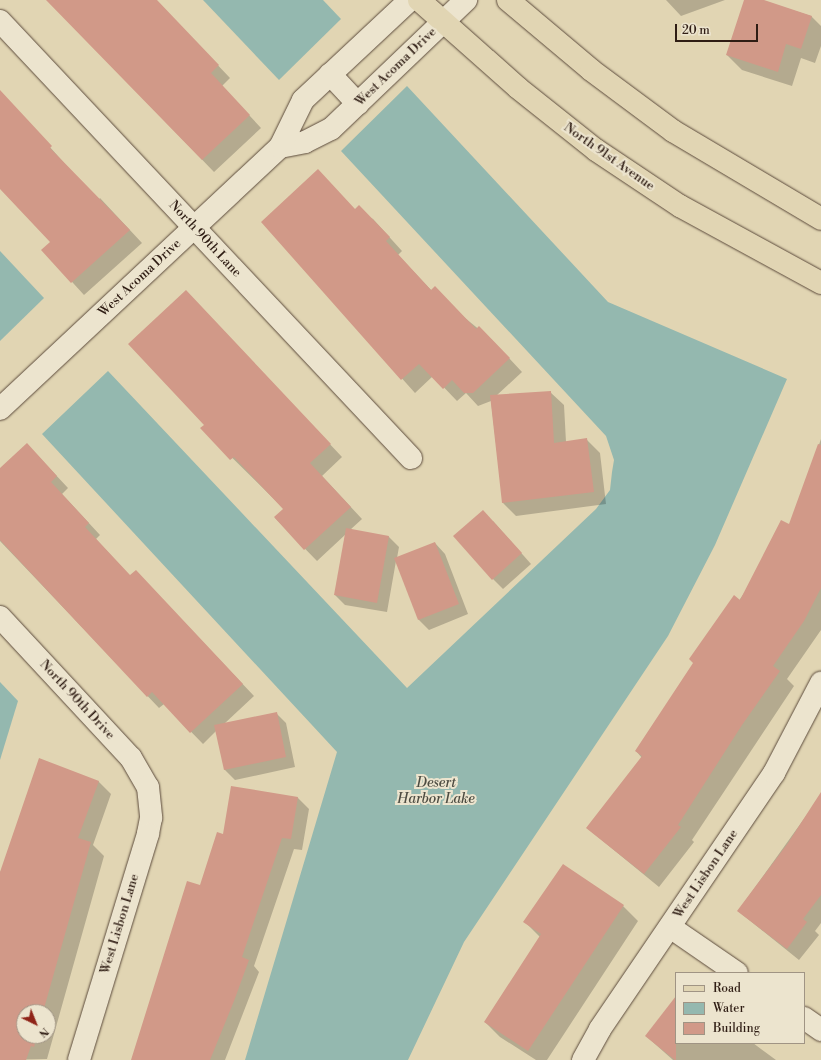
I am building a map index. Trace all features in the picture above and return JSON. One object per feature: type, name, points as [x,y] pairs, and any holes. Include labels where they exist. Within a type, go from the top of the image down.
[{"type":"main road","name":"North 91st Avenue","points":[[419,0],[442,23],[556,119],[638,179],[778,262],[821,283]]},
{"type":"main road","points":[[508,0],[591,70],[673,131],[821,218]]},
{"type":"street","name":"West Acoma Drive","points":[[0,409],[280,147],[303,100],[410,0]]},
{"type":"street","name":"West Acoma Drive","points":[[280,147],[317,137],[358,104],[466,0]]},
{"type":"street","name":"North 90th Lane","points":[[0,21],[411,458]]},
{"type":"street","points":[[330,74],[358,104]]},
{"type":"street","name":"North 90th Drive","points":[[0,617],[131,758],[148,787]]},
{"type":"street","name":"West Lisbon Lane","points":[[583,1060],[600,1029],[774,773],[821,683]]},
{"type":"street","name":"West Lisbon Lane","points":[[79,1060],[148,834],[151,818],[148,787]]},
{"type":"street","points":[[670,927],[736,972]]},
{"type":"street","points":[[805,1019],[821,1030]]},
{"type":"water","points":[[203,0],[323,0],[341,19],[279,80]]},
{"type":"water","name":"Desert Harbor Lake","points":[[407,86],[608,302],[787,379],[715,545],[668,636],[464,942],[408,1060],[245,1060],[337,752],[42,434],[108,371],[407,688],[596,509],[610,490],[614,460],[606,436],[341,151]]},
{"type":"water","points":[[0,251],[44,298],[0,341]]},
{"type":"water","points":[[0,682],[18,701],[0,760]]},
{"type":"building","points":[[46,0],[157,0],[219,65],[211,73],[250,115],[202,160]]},
{"type":"building","points":[[744,0],[764,0],[812,16],[801,49],[786,44],[778,72],[726,55]]},
{"type":"building","points":[[0,90],[52,146],[50,148],[130,230],[71,283],[41,250],[50,242],[0,189]]},
{"type":"building","points":[[318,169],[355,209],[359,205],[390,237],[386,241],[431,290],[435,286],[476,329],[479,326],[510,358],[473,393],[464,393],[452,380],[443,389],[419,364],[401,380],[261,222]]},
{"type":"building","points":[[186,290],[331,444],[310,463],[351,507],[304,550],[274,517],[283,509],[234,457],[230,460],[200,428],[204,425],[128,344]]},
{"type":"building","points":[[551,391],[554,443],[587,438],[594,492],[502,503],[490,395]]},
{"type":"building","points":[[27,443],[57,476],[51,482],[89,523],[85,527],[130,575],[136,570],[243,684],[190,733],[152,692],[147,697],[0,540],[0,468]]},
{"type":"building","points":[[818,444],[821,445],[821,588],[804,621],[773,666],[780,671],[742,725],[678,825],[681,827],[644,874],[586,828],[642,756],[635,751],[693,663],[689,659],[734,595],[740,600],[781,520],[789,524]]},
{"type":"building","points":[[483,510],[522,553],[492,580],[453,536]]},
{"type":"building","points":[[346,528],[389,536],[377,603],[334,595]]},
{"type":"building","points":[[435,542],[459,604],[418,620],[394,558]]},
{"type":"building","points":[[277,712],[286,757],[224,770],[214,725]]},
{"type":"building","points":[[39,758],[99,781],[78,838],[91,842],[45,1004],[16,1004],[16,1044],[35,1044],[34,1047],[31,1046],[26,1060],[0,1060],[0,872]]},
{"type":"building","points":[[231,786],[298,797],[291,839],[282,838],[242,957],[249,960],[210,1060],[131,1060],[187,881],[200,885],[217,832],[223,834]]},
{"type":"building","points":[[821,792],[821,895],[803,919],[807,922],[787,949],[737,911],[788,843]]},
{"type":"building","points":[[563,864],[624,905],[528,1051],[484,1022],[541,934],[523,922]]},
{"type":"building","points":[[675,997],[676,1060],[645,1036]]}]
